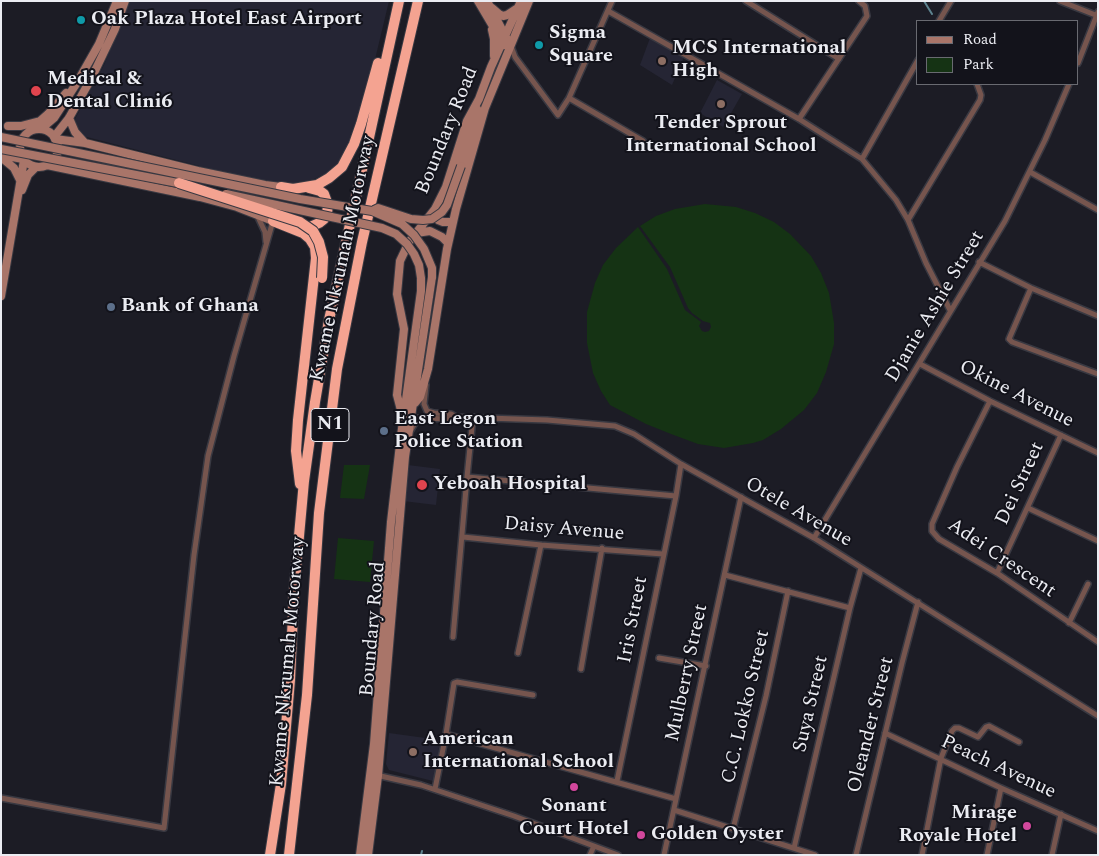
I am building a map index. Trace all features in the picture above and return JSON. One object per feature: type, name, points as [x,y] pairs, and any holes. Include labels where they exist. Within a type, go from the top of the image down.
[{"type":"highway","points":[[281,187],[293,189],[309,188],[318,185],[338,172],[347,158],[361,124],[392,1]]},
{"type":"highway","name":"Kwame Nkrumah Motorway","points":[[270,855],[282,775],[290,680],[294,590],[315,402],[329,320],[399,1]]},
{"type":"highway","name":"Kwame Nkrumah Motorway","points":[[289,855],[307,695],[319,513],[337,369],[362,242],[418,1]]},
{"type":"highway","points":[[179,183],[300,222],[313,231],[320,242],[323,257],[322,278],[314,331],[301,390]]},
{"type":"highway","points":[[287,225],[310,227],[319,224],[324,219],[328,205],[324,194],[309,188]]},
{"type":"highway","points":[[273,221],[287,225],[310,239],[316,258],[296,451],[302,505]]},
{"type":"main road","points":[[41,130],[54,118],[76,86],[99,44],[117,1]]},
{"type":"main road","points":[[55,138],[69,118],[100,62],[125,1]]},
{"type":"main road","points":[[478,1],[490,24],[494,39],[494,60]]},
{"type":"main road","name":"Boundary Road","points":[[413,406],[420,396],[428,370],[448,243],[485,108],[511,52],[529,1]]},
{"type":"main road","points":[[488,2],[503,39]]},
{"type":"main road","points":[[488,2],[494,10],[503,16],[511,13],[520,4]]},
{"type":"main road","name":"Boundary Road","points":[[403,417],[397,395],[404,329],[398,303],[398,275],[404,253],[409,242],[435,209],[446,187],[467,121],[479,99],[503,39],[520,4]]},
{"type":"main road","points":[[490,24],[511,52]]},
{"type":"main road","points":[[5,126],[21,126],[40,121],[76,86]]},
{"type":"main road","points":[[1,137],[300,198],[372,211],[378,208],[411,219],[432,219],[442,212],[447,205],[462,166],[479,99]]},
{"type":"main road","points":[[69,118],[78,137],[85,143]]},
{"type":"main road","points":[[5,126],[28,133]]},
{"type":"main road","points":[[1,296],[24,159],[21,145],[28,133],[33,130],[50,132],[55,138],[58,148],[57,153],[55,158],[47,165]]},
{"type":"main road","points":[[55,138],[85,143],[198,171],[281,187]]},
{"type":"main road","points":[[1,149],[179,183]]},
{"type":"main road","points":[[1,156],[24,159],[36,167]]},
{"type":"main road","points":[[1,156],[14,168],[20,180]]},
{"type":"main road","points":[[16,208],[28,175],[36,167],[47,165],[200,197],[237,207],[273,221]]},
{"type":"main road","name":"Boundary Road","points":[[179,183],[382,228],[396,234],[407,244],[419,265],[422,291],[403,417],[391,522],[368,855]]},
{"type":"main road","points":[[435,209],[438,220],[453,222]]},
{"type":"main road","name":"Boundary Road","points":[[360,855],[374,775],[407,438],[432,277],[432,268],[424,249],[414,235],[402,224],[372,211]]},
{"type":"main road","points":[[416,233],[430,231],[442,237],[448,243]]},
{"type":"street","points":[[511,52],[558,115],[569,98],[612,1]]},
{"type":"street","points":[[746,1],[839,59]]},
{"type":"street","points":[[799,119],[867,16],[865,6],[859,1]]},
{"type":"street","points":[[940,20],[950,1]]},
{"type":"street","points":[[1060,1],[1097,15],[1079,60]]},
{"type":"street","points":[[608,11],[799,119],[862,160],[896,200],[908,220],[926,263],[950,310]]},
{"type":"street","points":[[862,160],[916,64]]},
{"type":"street","points":[[908,220],[980,100],[981,94],[977,85]]},
{"type":"street","name":"Djanie Ashie Street","points":[[814,538],[1005,221],[1030,172],[1070,85]]},
{"type":"street","points":[[569,98],[643,141]]},
{"type":"street","points":[[1030,172],[1098,210]]},
{"type":"street","points":[[257,215],[265,232],[266,248]]},
{"type":"street","points":[[1,798],[164,828],[194,555],[208,456],[242,326],[273,221]]},
{"type":"street","points":[[979,262],[1031,288],[1098,316]]},
{"type":"street","points":[[1031,288],[1009,339],[1012,342],[1098,374]]},
{"type":"street","name":"Okine Avenue","points":[[920,364],[990,401],[1098,453]]},
{"type":"street","name":"Otele Avenue","points":[[428,370],[424,407],[427,411],[451,414],[456,417]]},
{"type":"street","name":"Adei Crescent","points":[[990,401],[950,483],[932,524],[932,531],[939,539],[997,573],[1098,642]]},
{"type":"street","points":[[453,637],[474,417]]},
{"type":"street","name":"Otele Avenue","points":[[407,438],[418,418],[450,419],[474,417],[612,424],[634,434],[680,464],[814,538],[1098,716]]},
{"type":"street","name":"Dei Street","points":[[997,573],[1060,435]]},
{"type":"street","name":"Iris Street","points":[[617,781],[676,496],[680,464]]},
{"type":"street","points":[[467,477],[676,496]]},
{"type":"street","name":"Mulberry Street","points":[[664,855],[741,497]]},
{"type":"street","points":[[1028,508],[1098,542]]},
{"type":"street","name":"Daisy Avenue","points":[[463,537],[663,554]]},
{"type":"street","points":[[518,653],[542,545]]},
{"type":"street","points":[[581,669],[602,548]]},
{"type":"street","name":"Suya Street","points":[[794,848],[850,608],[862,568]]},
{"type":"street","points":[[725,575],[850,608]]},
{"type":"street","points":[[1069,623],[1088,584]]},
{"type":"street","name":"C.C. Lokko Street","points":[[733,829],[766,696],[788,591]]},
{"type":"street","name":"Oleander Street","points":[[856,855],[918,602]]},
{"type":"street","points":[[659,658],[706,666]]},
{"type":"street","points":[[435,790],[454,683],[533,695]]},
{"type":"street","points":[[922,855],[941,758],[952,731],[955,728],[959,728],[978,737],[989,726],[1019,742]]},
{"type":"street","name":"Peach Avenue","points":[[886,733],[1001,788],[1098,831]]},
{"type":"street","points":[[446,734],[676,799]]},
{"type":"street","points":[[374,775],[420,785],[618,855]]},
{"type":"street","points":[[987,855],[1001,788]]},
{"type":"street","points":[[674,810],[815,855]]},
{"type":"street","points":[[1052,855],[1061,814]]},
{"type":"street","points":[[590,855],[594,846]]},
{"type":"shaded area","points":[[130,1],[389,1],[360,122],[348,155],[335,169],[312,180],[289,184],[269,182],[215,170],[79,135],[75,119],[104,65]]},
{"type":"shaded area","name":"MCS International High","points":[[650,38],[684,57],[672,85],[640,65]]},
{"type":"shaded area","name":"Tender Sprout International School","points":[[717,80],[742,94],[723,127],[700,113]]},
{"type":"shaded area","name":"Yeboah Hospital","points":[[408,465],[440,469],[436,505],[403,501]]},
{"type":"shaded area","name":"American International School","points":[[389,733],[440,740],[435,779],[433,781],[389,770],[386,764]]},
{"type":"green space","points":[[705,204],[736,207],[755,213],[774,222],[790,234],[811,256],[821,273],[829,293],[834,323],[834,344],[826,372],[817,393],[804,410],[781,429],[763,440],[724,448],[698,444],[671,434],[646,424],[610,405],[593,373],[587,343],[587,312],[595,283],[603,265],[616,248],[638,227],[667,269],[685,310],[701,322],[699,326],[702,331],[709,331],[710,323],[703,321],[688,308],[670,267],[640,226],[656,216],[675,209]]},
{"type":"green space","points":[[344,465],[370,465],[364,499],[340,498]]},
{"type":"green space","points":[[338,538],[374,541],[370,582],[334,579]]},
{"type":"waterway","points":[[924,1],[932,14]]},
{"type":"waterway","points":[[421,855],[422,851]]},
{"type":"place","name":"Oak Plaza Hotel East Airport","points":[[81,20]]},
{"type":"place","name":"Sigma Square","points":[[539,45]]},
{"type":"place","name":"MCS International High","points":[[662,61]]},
{"type":"place","name":"Medical & Dental Clini6","points":[[36,91]]},
{"type":"place","name":"Tender Sprout International School","points":[[721,104]]},
{"type":"place","name":"Bank of Ghana","points":[[111,307]]},
{"type":"place","name":"East Legon Police Station","points":[[384,431]]},
{"type":"place","name":"Yeboah Hospital","points":[[422,485]]},
{"type":"place","name":"American International School","points":[[413,752]]},
{"type":"place","name":"Sonant Court Hotel","points":[[574,787]]},
{"type":"place","name":"Mirage Royale Hotel","points":[[1027,826]]},
{"type":"place","name":"Golden Oyster","points":[[641,835]]}]
